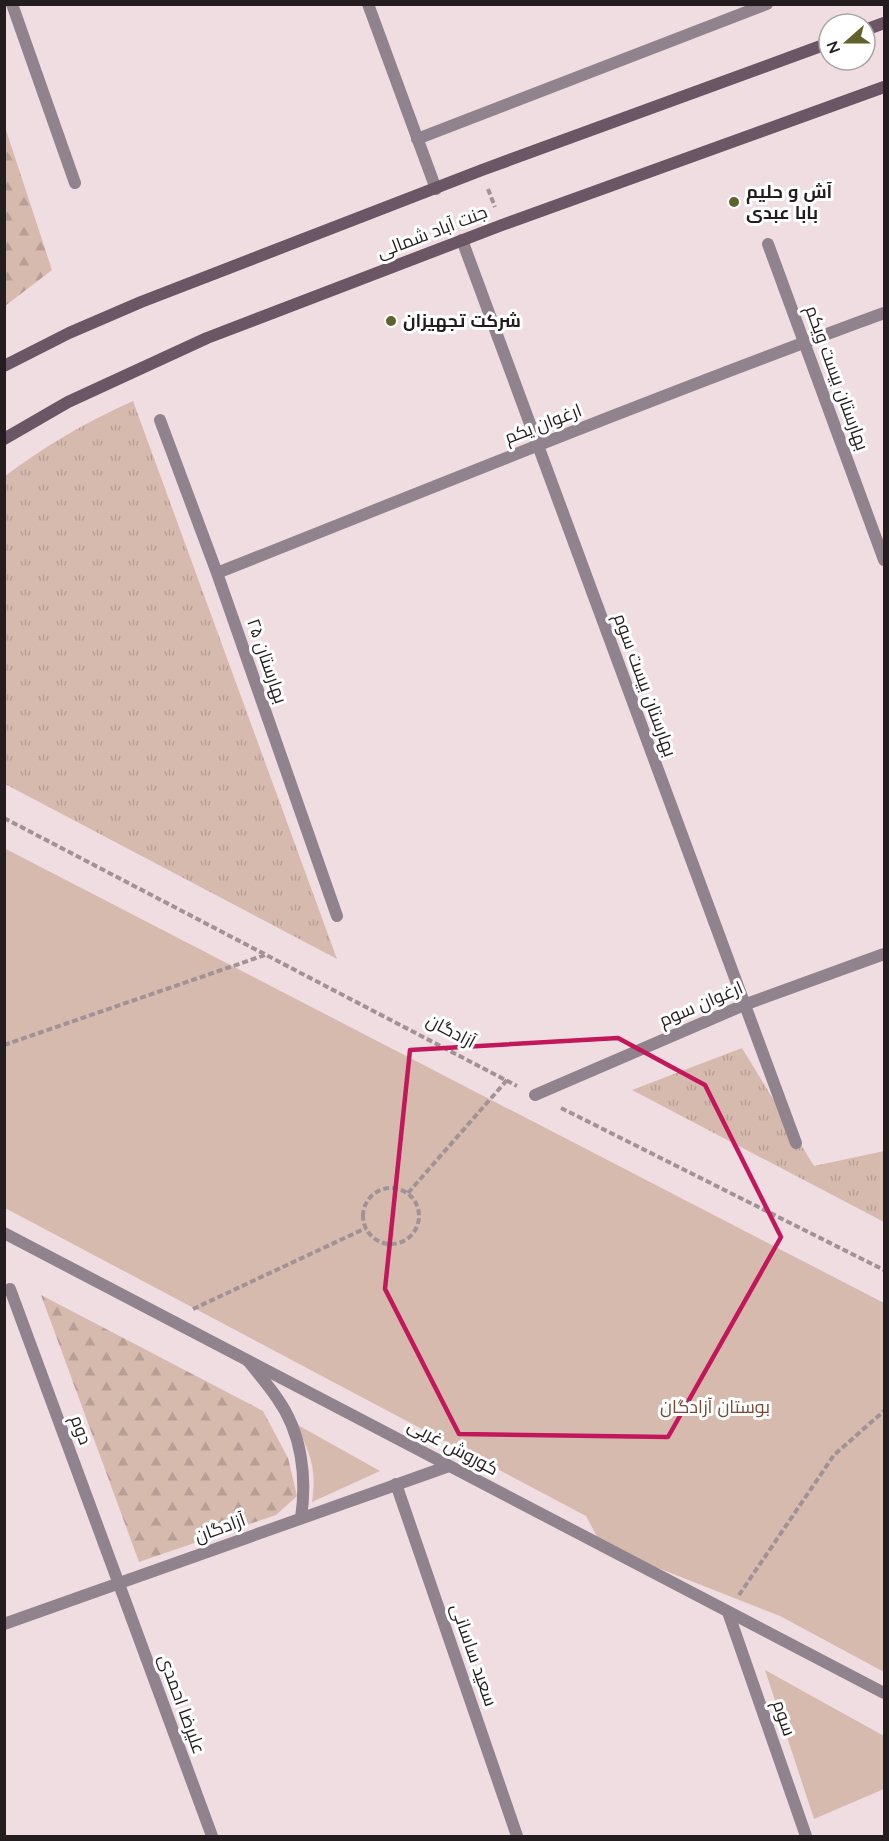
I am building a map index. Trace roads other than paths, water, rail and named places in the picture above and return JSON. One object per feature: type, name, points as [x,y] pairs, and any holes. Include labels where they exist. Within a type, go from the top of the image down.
[{"type":"main road","points":[[4,366],[69,333],[141,302],[482,170],[817,47]]},
{"type":"main road","name":"جنت آباد شمالی","points":[[4,440],[68,402],[207,338],[502,225],[885,87]]},
{"type":"street","points":[[12,4],[75,183]]},
{"type":"street","points":[[368,4],[436,189]]},
{"type":"street","points":[[417,139],[767,4]]},
{"type":"street","name":"بهارستان بیست سوم","points":[[462,240],[796,1143]]},
{"type":"street","name":"بهارستان بیست ویکم","points":[[768,244],[885,560]]},
{"type":"street","name":"ارغوان یکم","points":[[217,573],[804,342],[885,313]]},
{"type":"street","name":"بهارستان ۲۵","points":[[160,420],[217,573],[337,916]]},
{"type":"street","name":"ارغوان سوم","points":[[535,1095],[744,1005],[885,954]]},
{"type":"street","name":"کوروش غربی","points":[[4,1233],[885,1694]]},
{"type":"street","name":"دوم","points":[[10,1289],[118,1584]]},
{"type":"street","points":[[248,1361],[278,1399],[295,1433],[303,1464],[304,1494],[301,1518]]},
{"type":"street","name":"آزادگان","points":[[4,1624],[448,1466]]},
{"type":"street","name":"سعید ساسانی","points":[[396,1484],[518,1836]]},
{"type":"street","name":"علیرضا احمدی","points":[[118,1584],[212,1836]]},
{"type":"street","name":"سوم","points":[[728,1612],[806,1836]]},
{"type":"place","name":"آش و حلیم بابا عبدی","points":[[734,202]]},
{"type":"place","name":"شرکت تجهیزان","points":[[391,321]]},
{"type":"park label","name":"بوستان آزادگان","points":[[715,1407]]}]
